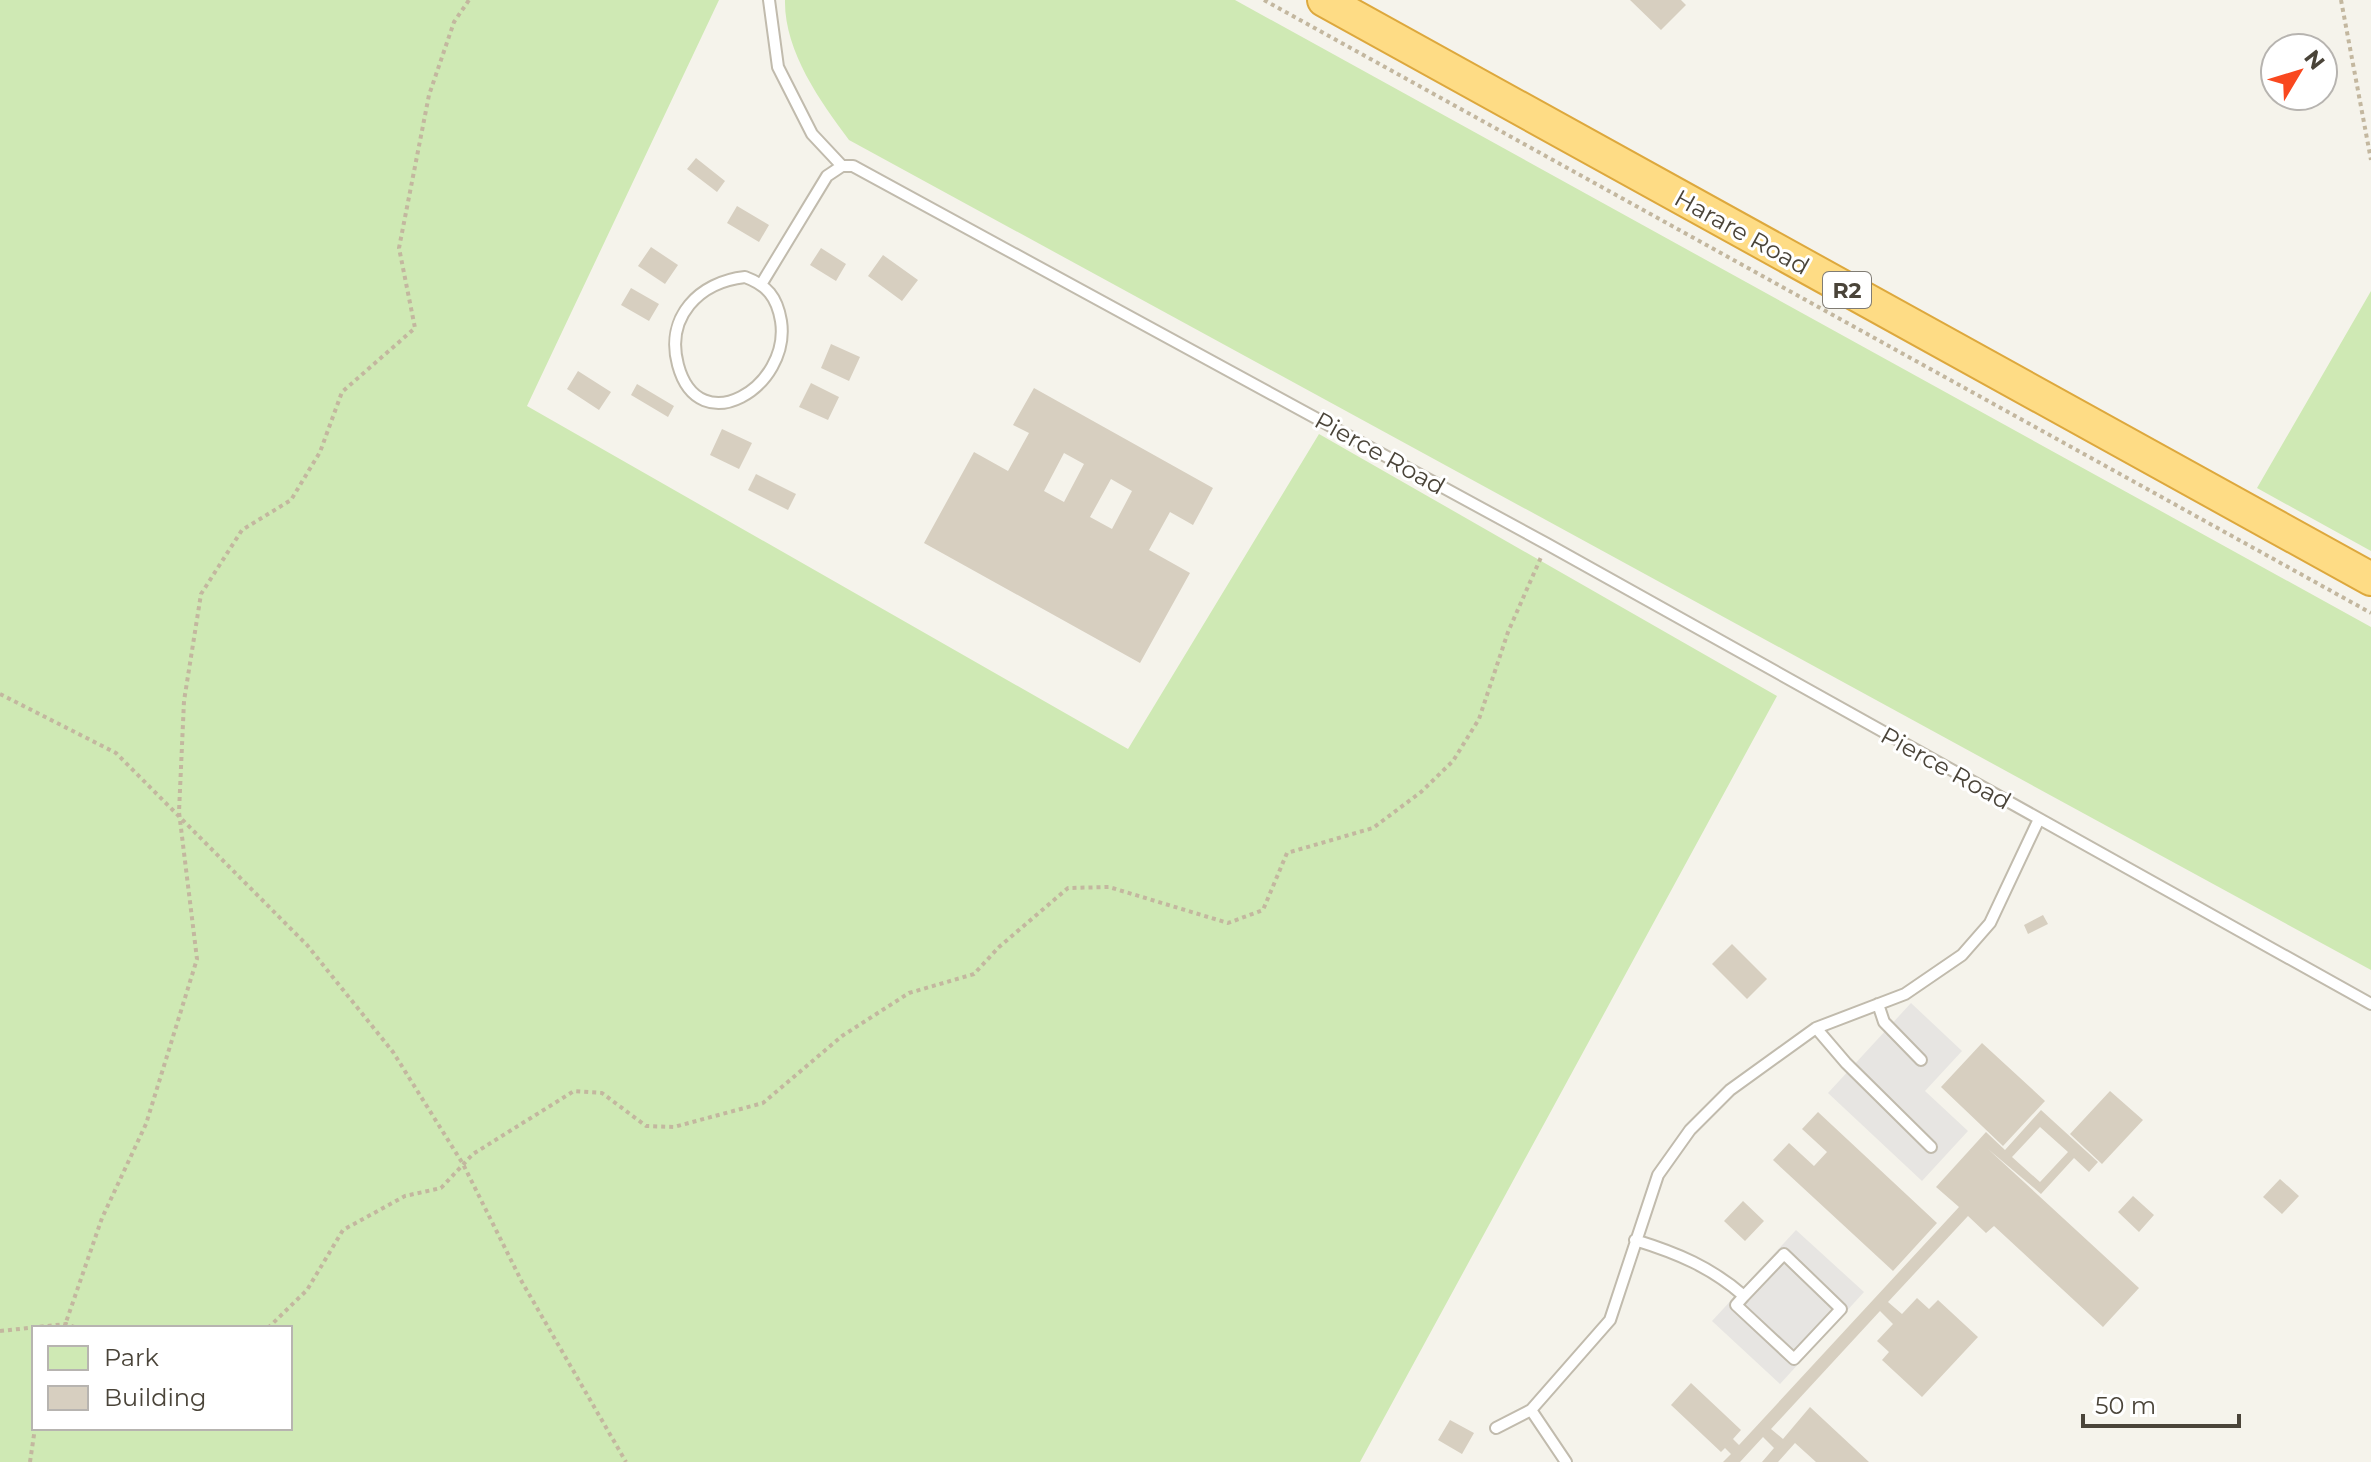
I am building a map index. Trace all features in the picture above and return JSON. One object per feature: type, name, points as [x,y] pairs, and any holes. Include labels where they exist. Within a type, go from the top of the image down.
[{"type":"highway","name":"Harare Road","points":[[1324,0],[2371,579]]},
{"type":"lane","points":[[762,283],[827,176],[842,166],[812,134],[778,67],[769,0]]},
{"type":"lane","name":"Pierce Road","points":[[842,166],[853,166],[1547,544],[2371,1004]]},
{"type":"lane","points":[[745,277],[762,283],[773,295],[779,312],[782,330],[778,360],[769,376],[739,399],[721,404],[702,399],[687,388],[674,350],[678,327],[689,305],[709,285],[745,277]]},
{"type":"lane","name":"Pierce Road","points":[[1496,1428],[1531,1410],[1610,1320],[1658,1175],[1690,1130],[1730,1090],[1816,1028],[1878,1004],[1930,978],[1962,955],[1990,923],[2039,819]]},
{"type":"lane","points":[[1878,1004],[1884,1022],[1921,1060]]},
{"type":"lane","points":[[1816,1028],[1931,1147]]},
{"type":"lane","points":[[1635,1240],[1682,1255],[1719,1274],[1744,1296]]},
{"type":"lane","points":[[1784,1254],[1841,1309],[1794,1359],[1736,1305],[1744,1296],[1784,1254]]},
{"type":"lane","points":[[1531,1410],[1566,1462]]},
{"type":"path","points":[[65,1326],[102,1218],[146,1124],[197,959],[180,818],[184,701],[201,594],[242,530],[291,500],[320,452],[342,392],[415,328],[399,248],[429,95],[454,22],[469,0]]},
{"type":"path","points":[[1264,0],[2371,613]]},
{"type":"path","points":[[2341,0],[2371,160]]},
{"type":"path","points":[[270,1326],[307,1290],[343,1230],[405,1196],[441,1188],[473,1154],[574,1091],[602,1093],[646,1126],[674,1127],[763,1103],[842,1036],[909,993],[974,974],[999,947],[1068,888],[1109,887],[1162,906],[1228,923],[1263,910],[1287,853],[1373,828],[1421,792],[1453,761],[1479,719],[1508,632],[1547,544]]},
{"type":"path","points":[[0,694],[116,753],[307,945],[393,1052],[463,1164],[522,1282],[626,1462]]},
{"type":"path","points":[[0,1331],[32,1329]]},
{"type":"path","points":[[30,1462],[35,1430]]},
{"type":"green space","points":[[0,0],[719,0],[527,406],[1128,749],[1319,434],[1777,696],[1360,1462],[0,1462]]},
{"type":"green space","points":[[785,0],[1235,0],[2371,627],[2371,970],[849,140],[816,92],[797,56],[790,38]]},
{"type":"green space","points":[[2371,291],[2371,551],[2257,488]]},
{"type":"shaded area","points":[[1911,1003],[1962,1051],[1925,1091],[1968,1131],[1922,1181],[1828,1093]]},
{"type":"shaded area","points":[[1796,1230],[1864,1292],[1780,1384],[1712,1321]]},
{"type":"building","points":[[1630,0],[1681,0],[1686,5],[1661,30]]},
{"type":"building","points":[[696,158],[725,181],[717,192],[687,169]]},
{"type":"building","points":[[737,206],[769,225],[759,242],[727,223]]},
{"type":"building","points":[[651,247],[678,265],[665,284],[638,266]]},
{"type":"building","points":[[821,248],[846,264],[836,281],[810,265]]},
{"type":"building","points":[[883,255],[918,280],[902,301],[868,276]]},
{"type":"building","points":[[631,288],[659,304],[649,321],[621,305]]},
{"type":"building","points":[[831,344],[860,357],[849,381],[821,368]]},
{"type":"building","points":[[578,371],[611,392],[599,410],[567,389]]},
{"type":"building","points":[[811,383],[839,397],[828,420],[799,407]]},
{"type":"building","points":[[637,384],[674,406],[668,417],[631,395]]},
{"type":"building","points":[[1034,388],[1213,488],[1193,525],[1170,512],[1149,550],[1190,573],[1140,663],[924,543],[974,452],[1008,471],[1029,433],[1013,425]],"holes":[[[1064,453],[1084,464],[1064,502],[1044,491]],[[1111,479],[1132,491],[1112,529],[1090,517]]]},
{"type":"building","points":[[722,429],[752,443],[739,469],[710,455]]},
{"type":"building","points":[[756,474],[796,494],[788,510],[748,490]]},
{"type":"building","points":[[2043,915],[2048,924],[2028,934],[2024,925]]},
{"type":"building","points":[[1732,944],[1767,979],[1747,999],[1712,964]]},
{"type":"building","points":[[1982,1043],[2045,1101],[2003,1146],[1941,1087]]},
{"type":"building","points":[[2110,1091],[2143,1120],[2102,1164],[2070,1134]]},
{"type":"building","points":[[2041,1110],[2098,1162],[2089,1172],[2074,1158],[2041,1194],[1988,1149],[2139,1288],[2103,1327],[1994,1226],[1986,1233],[1968,1216],[1888,1302],[1902,1314],[1917,1298],[1929,1309],[1938,1300],[1978,1337],[1922,1397],[1882,1360],[1889,1352],[1877,1341],[1893,1324],[1880,1311],[1771,1429],[1783,1439],[1810,1407],[1869,1462],[1816,1462],[1795,1443],[1778,1462],[1762,1462],[1774,1448],[1763,1437],[1740,1462],[1723,1462],[1731,1454],[1725,1448],[1721,1452],[1671,1405],[1691,1383],[1741,1430],[1733,1439],[1739,1445],[1959,1207],[1936,1187],[1986,1132],[2005,1150]],"holes":[[[2040,1127],[2068,1152],[2040,1182],[2012,1157]]]},
{"type":"building","points":[[1818,1112],[1937,1223],[1893,1271],[1773,1160],[1789,1143],[1814,1166],[1827,1152],[1802,1129]]},
{"type":"building","points":[[2280,1179],[2299,1196],[2282,1214],[2263,1197]]},
{"type":"building","points":[[2133,1196],[2154,1215],[2139,1232],[2118,1212]]},
{"type":"building","points":[[1743,1201],[1764,1221],[1745,1241],[1724,1221]]},
{"type":"building","points":[[1450,1420],[1474,1433],[1462,1454],[1438,1440]]}]
